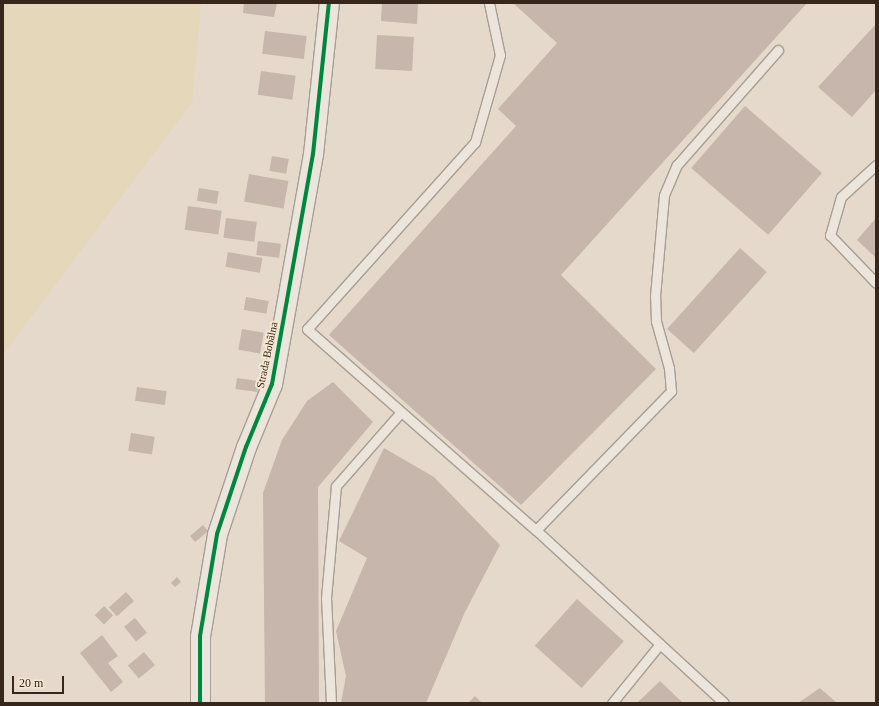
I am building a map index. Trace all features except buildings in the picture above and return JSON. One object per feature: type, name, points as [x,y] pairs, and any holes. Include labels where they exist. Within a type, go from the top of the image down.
[{"type":"street","name":"Strada Bobâlna","points":[[200,703],[200,636],[217,534],[246,446],[272,384],[313,154],[329,3]]},
{"type":"lane","points":[[489,3],[500,55],[475,142],[307,329],[536,530],[724,703]]},
{"type":"lane","points":[[536,530],[671,391],[656,302],[664,194],[677,165],[778,50]]},
{"type":"lane","points":[[876,165],[841,197],[830,235],[876,283]]},
{"type":"lane","points":[[332,703],[326,598],[336,486],[401,412]]},
{"type":"lane","points":[[612,703],[660,644]]},
{"type":"shaded area","points":[[3,3],[201,3],[192,103],[3,354]]},
{"type":"cycle path","points":[[200,703],[200,636],[217,534],[246,447],[272,384],[313,154],[329,3]]}]
